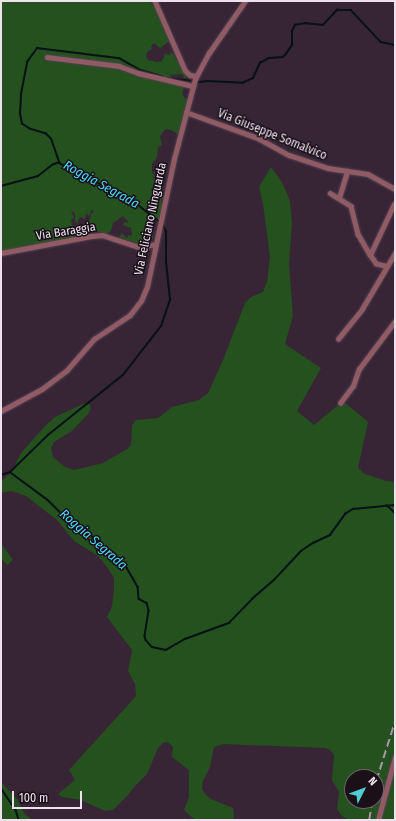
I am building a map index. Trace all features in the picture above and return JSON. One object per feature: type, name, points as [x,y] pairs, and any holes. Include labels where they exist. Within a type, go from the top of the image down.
[{"type":"street","points":[[155,1],[185,70],[196,78]]},
{"type":"street","name":"Via Feliciano Ninguarda","points":[[1,411],[42,389],[67,370],[94,339],[130,315],[141,301],[147,287],[161,220],[193,86],[209,52],[245,1]]},
{"type":"street","points":[[47,57],[119,66],[138,73],[193,86]]},
{"type":"street","name":"Via Giuseppe Somalvico","points":[[186,112],[258,138],[289,155],[328,168],[368,174],[395,189]]},
{"type":"street","points":[[339,198],[347,171]]},
{"type":"street","points":[[330,193],[351,206],[358,234],[376,264],[385,266]]},
{"type":"street","points":[[370,255],[394,204]]},
{"type":"street","name":"Via Baraggia","points":[[1,253],[92,236],[102,236],[138,246],[156,244]]},
{"type":"street","points":[[338,340],[362,309],[385,266],[395,253]]},
{"type":"street","points":[[340,403],[353,386],[359,369],[395,322]]},
{"type":"street","points":[[378,820],[395,757]]},
{"type":"green space","points":[[1,1],[150,1],[161,17],[171,40],[160,48],[154,43],[151,46],[152,49],[147,52],[146,56],[148,60],[157,62],[162,61],[165,54],[174,54],[184,72],[188,75],[185,79],[182,74],[170,75],[173,79],[187,82],[187,87],[184,88],[182,93],[187,100],[179,132],[177,134],[166,129],[162,133],[160,137],[162,145],[158,147],[157,157],[152,164],[152,172],[155,176],[152,178],[157,179],[155,182],[158,184],[157,197],[161,197],[162,207],[158,221],[149,219],[153,231],[153,238],[147,238],[147,243],[141,245],[119,237],[122,233],[127,238],[128,235],[132,235],[131,228],[123,225],[124,222],[129,223],[123,216],[113,223],[111,231],[107,234],[97,231],[91,233],[92,229],[95,229],[91,228],[89,223],[91,213],[94,213],[92,209],[89,216],[86,213],[85,219],[80,217],[78,224],[75,221],[75,213],[71,211],[74,218],[71,220],[75,235],[67,244],[1,256]]},
{"type":"green space","points":[[271,167],[283,184],[290,201],[292,223],[289,264],[293,316],[285,344],[321,368],[297,411],[314,425],[343,401],[368,422],[358,468],[365,474],[386,481],[395,482],[395,820],[348,820],[341,815],[337,809],[339,792],[332,780],[334,755],[330,750],[325,748],[223,744],[214,747],[210,767],[203,781],[202,789],[211,799],[233,808],[233,820],[195,820],[184,810],[189,797],[189,770],[172,757],[173,747],[168,742],[163,743],[158,748],[147,774],[113,810],[105,811],[81,800],[62,797],[58,794],[75,780],[69,770],[136,696],[135,684],[128,671],[132,650],[107,617],[112,606],[114,578],[107,567],[98,556],[74,541],[57,520],[26,496],[11,491],[1,493],[1,481],[12,472],[21,453],[45,426],[55,417],[83,404],[89,404],[91,408],[88,414],[72,431],[54,442],[51,448],[53,457],[65,467],[74,470],[103,463],[127,449],[131,445],[132,425],[136,420],[158,418],[172,407],[199,400],[208,393],[223,360],[245,303],[251,297],[263,292],[267,282],[270,257],[263,204],[259,187]]},
{"type":"green space","points":[[1,543],[13,560],[7,565],[1,558]]},
{"type":"green space","points":[[1,782],[17,799],[24,813],[32,820],[1,820]]},
{"type":"waterway","name":"Roggia Segrada","points":[[168,78],[199,82],[208,81],[242,83],[253,78],[260,63],[269,58],[283,57],[286,54],[292,45],[292,31],[295,25],[305,23],[323,25],[337,10],[351,10],[381,42],[395,45]]},
{"type":"waterway","name":"Roggia Segrada","points":[[59,162],[51,139],[46,134],[30,129],[22,124],[20,114],[21,94],[27,62],[37,48],[119,58],[141,70],[162,76]]},
{"type":"waterway","points":[[1,186],[38,176],[52,165],[59,162]]},
{"type":"waterway","name":"Roggia Segrada","points":[[59,163],[132,200],[159,221]]},
{"type":"waterway","name":"Roggia Segrada","points":[[1,475],[10,472],[48,435],[123,375],[161,326],[170,300],[166,261],[166,232],[162,223]]},
{"type":"waterway","name":"Roggia Segrada","points":[[10,472],[48,500],[63,515],[89,533],[108,553],[127,568],[138,587],[139,599],[147,603],[149,611],[145,636],[146,640],[152,647],[166,650],[185,639],[229,623],[252,599],[275,579],[301,551],[313,543],[330,535],[345,514],[353,509],[395,505]]},
{"type":"waterway","points":[[387,505],[395,513]]},
{"type":"waterway","points":[[1,788],[16,810],[19,820]]},
{"type":"railway","points":[[380,769],[395,721]]},
{"type":"railway","points":[[369,820],[371,809]]}]
